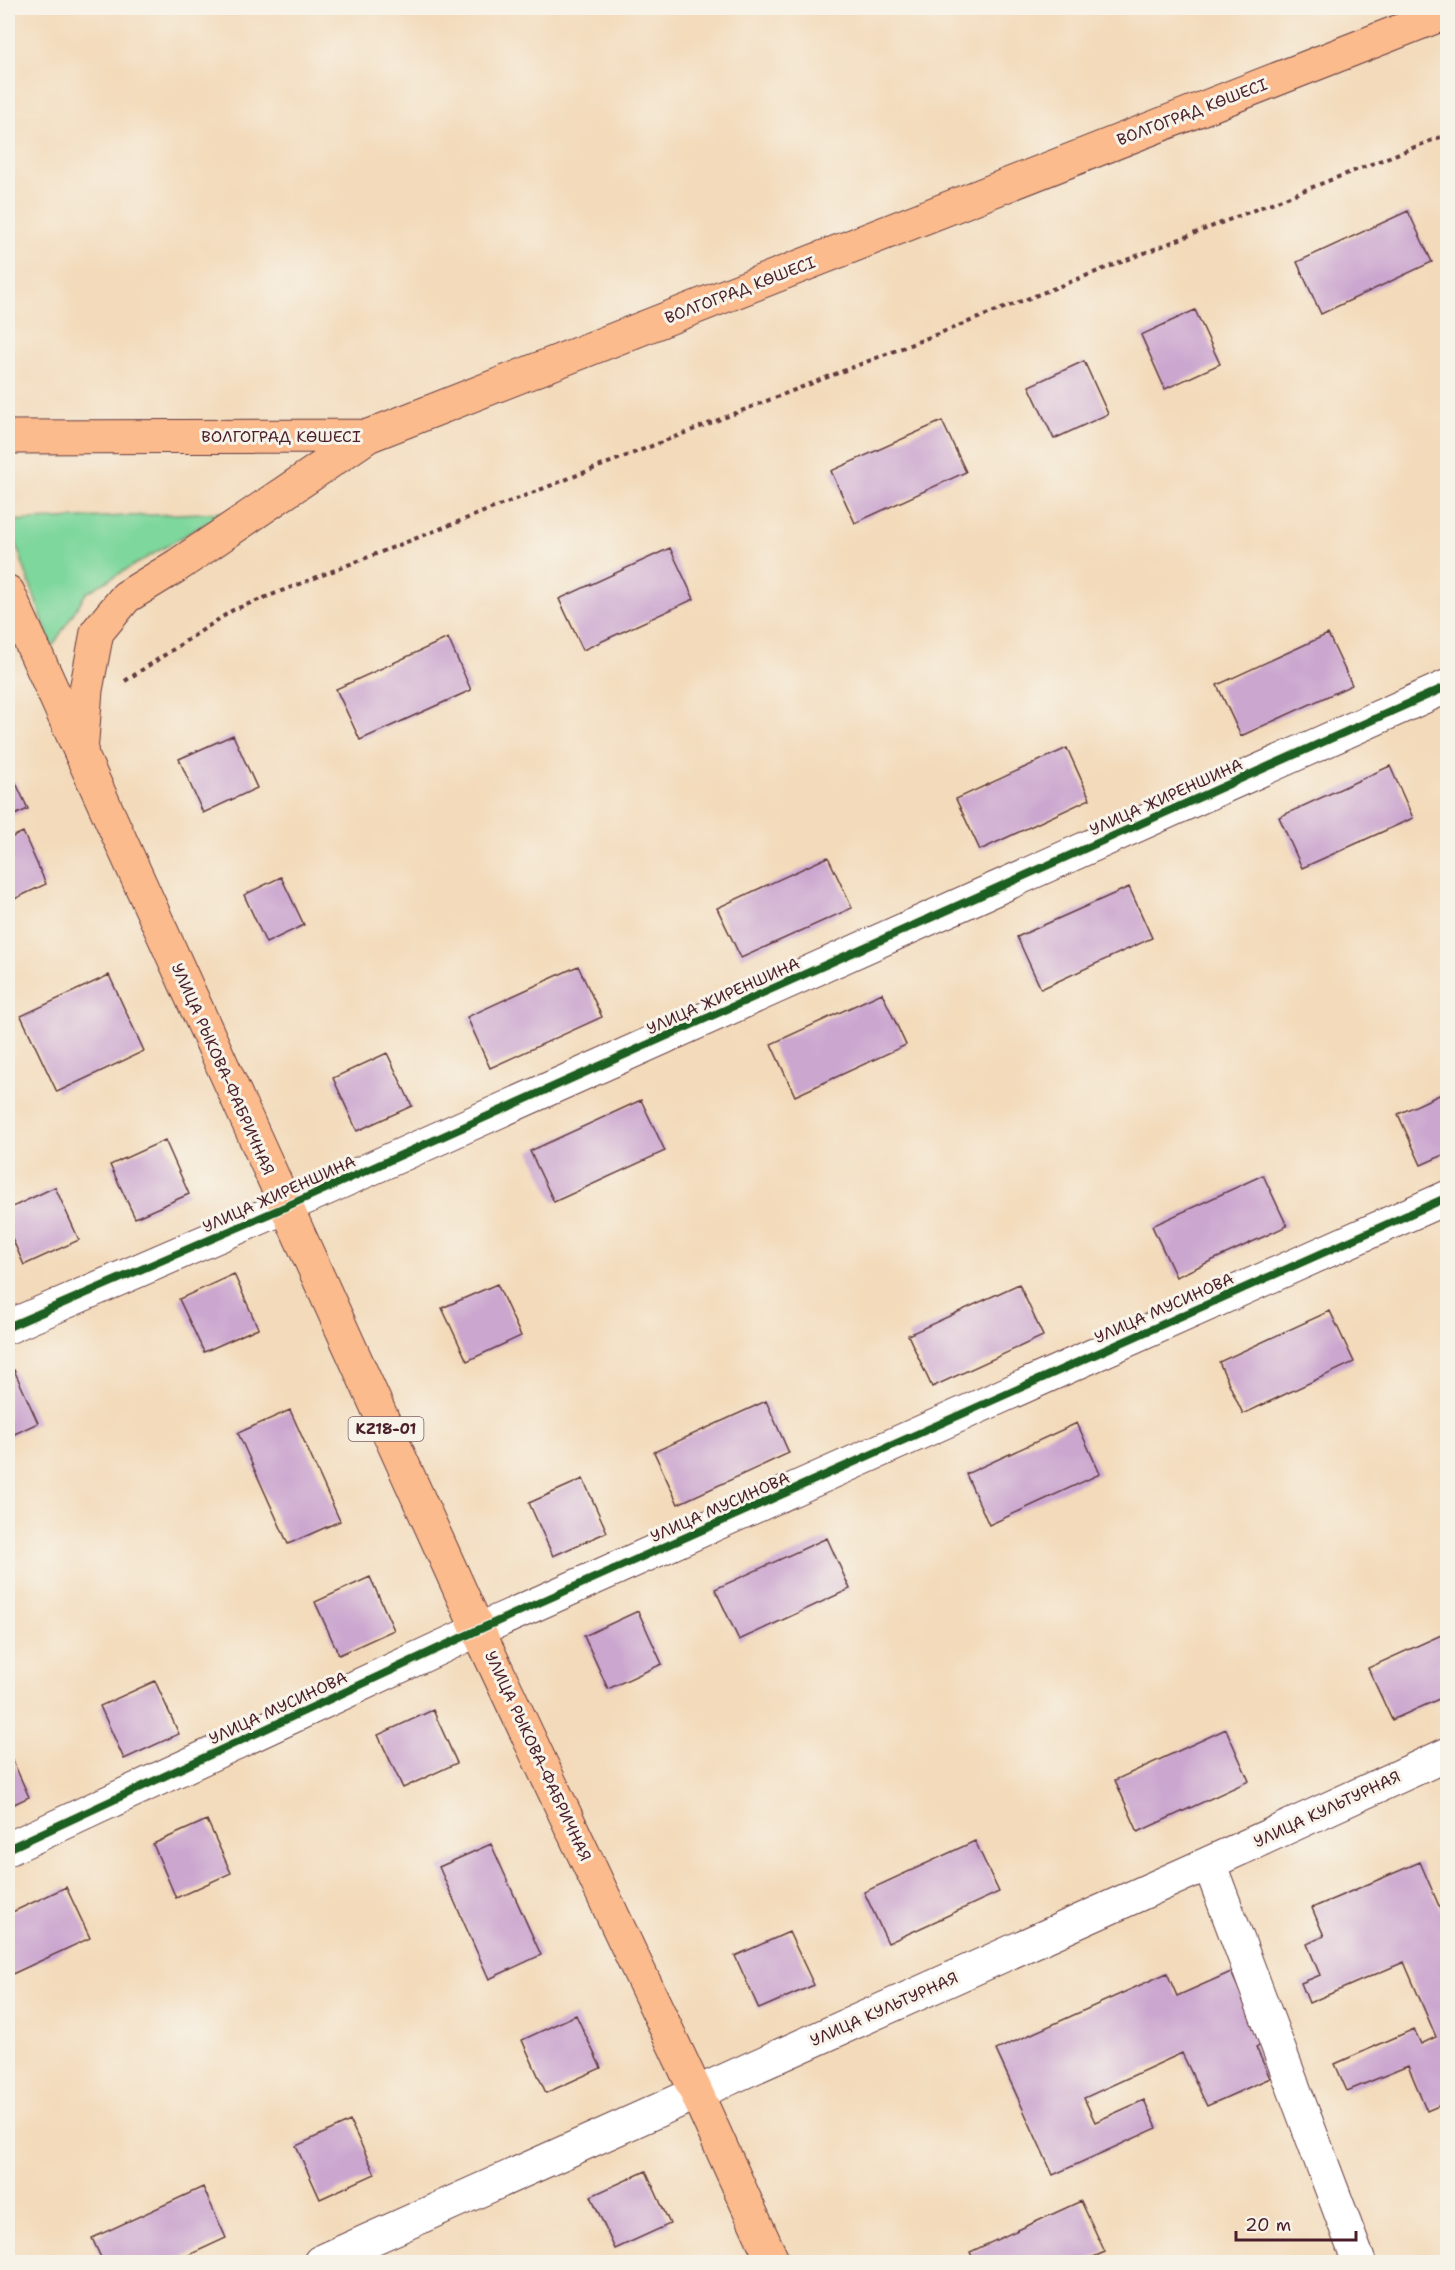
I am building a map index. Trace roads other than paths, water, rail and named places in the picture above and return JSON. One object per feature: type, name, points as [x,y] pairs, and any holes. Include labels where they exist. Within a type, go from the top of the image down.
[{"type":"main road","name":"ВОЛГОГРАД КӨШЕСІ","points":[[8,437],[368,436],[1448,12]]},
{"type":"main road","points":[[81,754],[85,708],[97,632],[126,597],[178,565],[368,436]]},
{"type":"main road","name":"УЛИЦА РЫКОВА-ФАБРИЧНАЯ","points":[[8,592],[478,1630],[698,2094],[772,2262]]},
{"type":"street","name":"УЛИЦА ЖИРЕНШИНА","points":[[8,1327],[285,1207],[1448,686]]},
{"type":"street","name":"УЛИЦА МУСИНОВА","points":[[8,1849],[478,1630],[1448,1197]]},
{"type":"street","name":"УЛИЦА КУЛЬТУРНАЯ","points":[[320,2262],[698,2094],[1448,1754]]},
{"type":"street","points":[[1209,1863],[1359,2262]]}]
